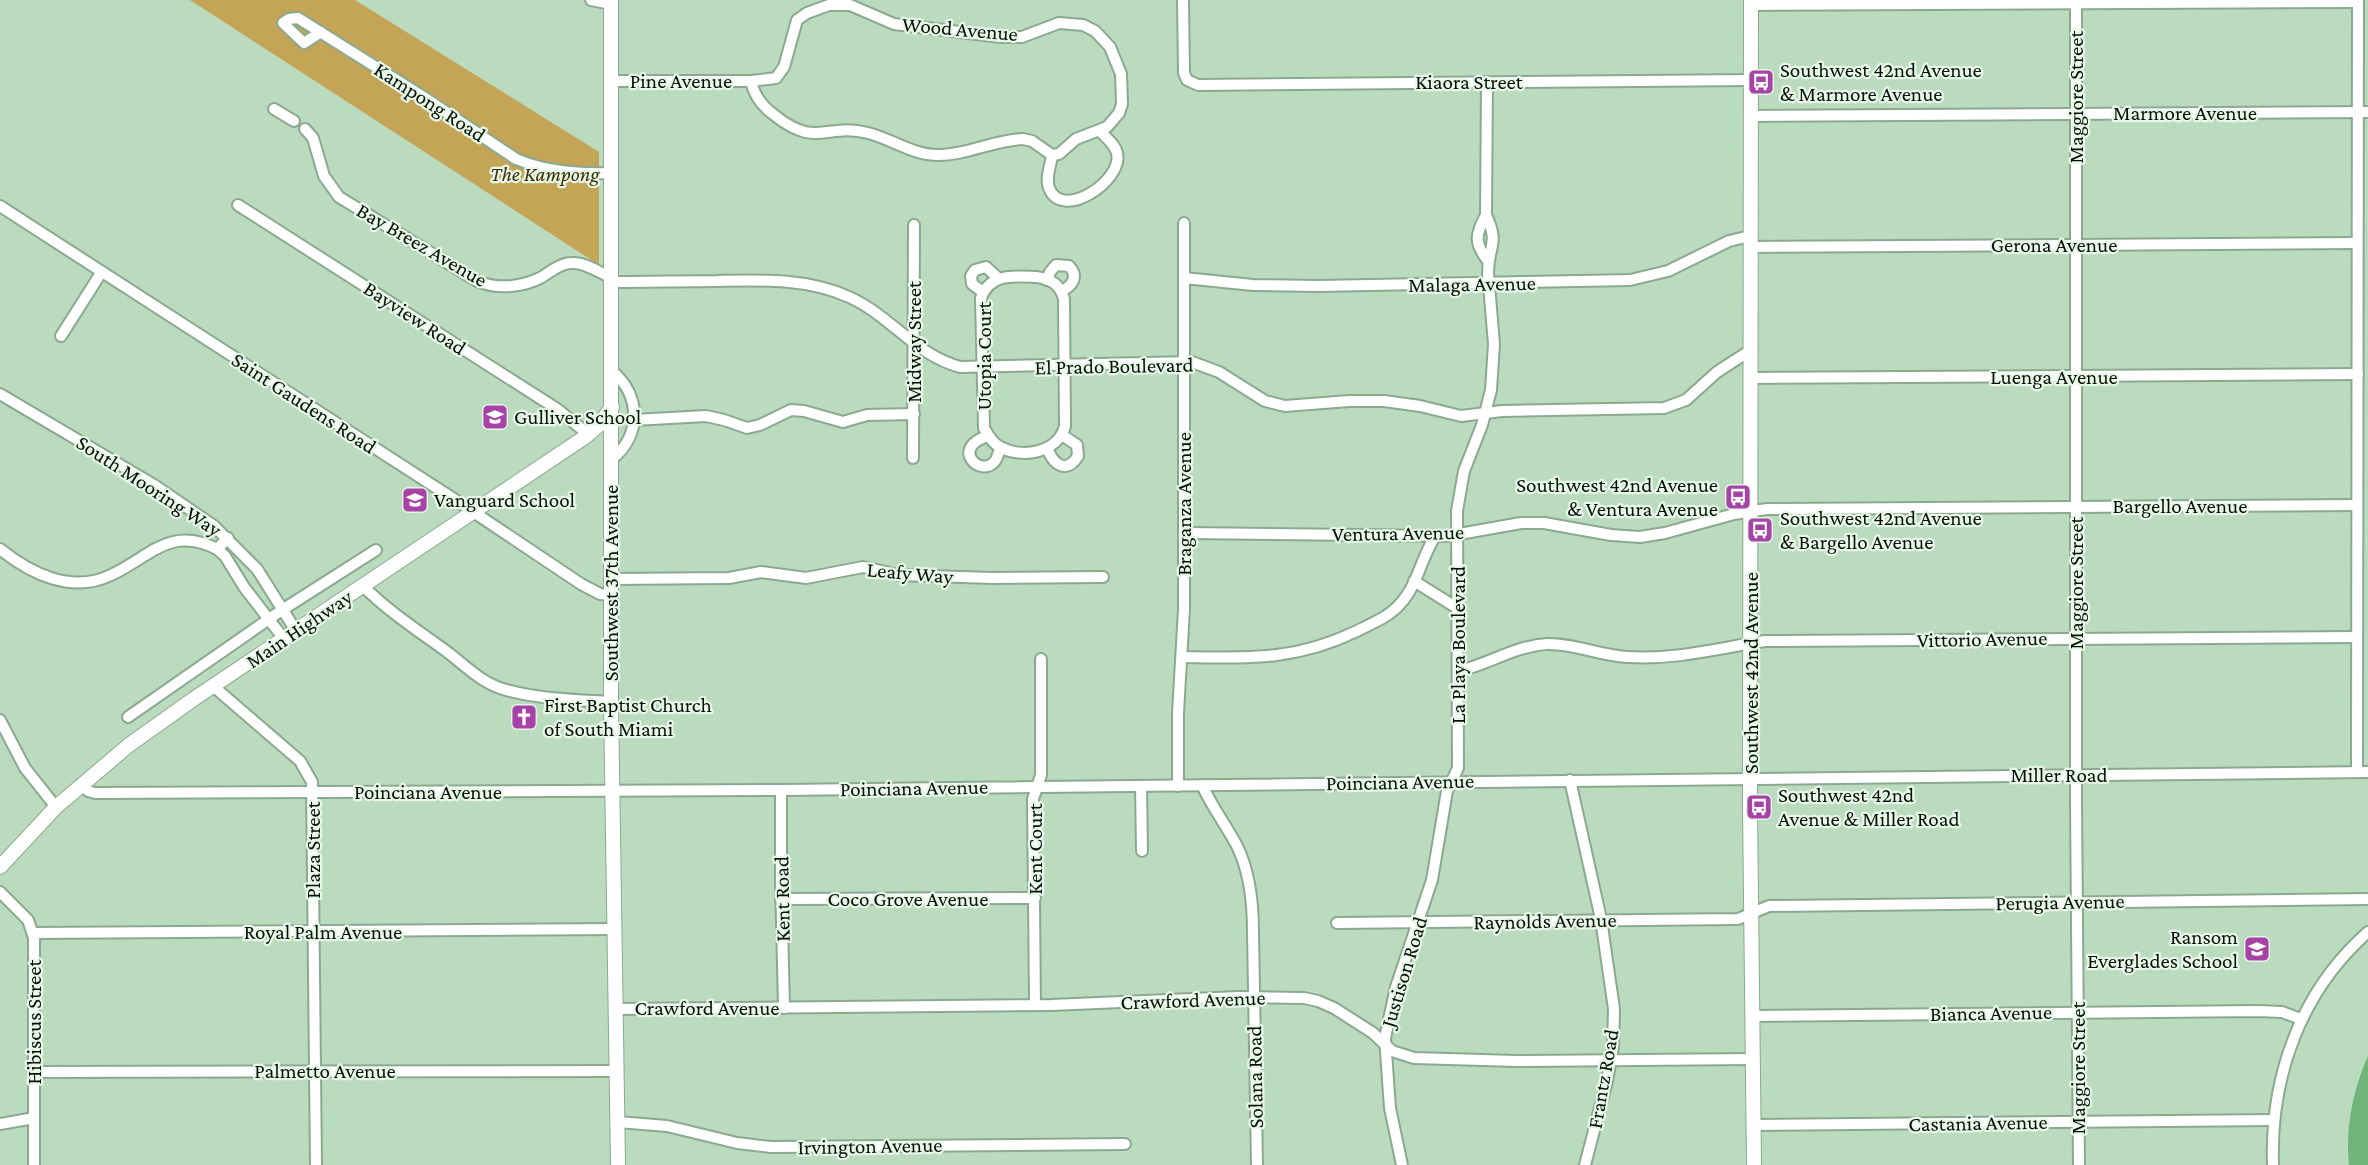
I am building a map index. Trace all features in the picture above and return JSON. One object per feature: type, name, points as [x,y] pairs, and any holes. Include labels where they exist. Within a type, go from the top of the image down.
[{"type":"main road","name":"Southwest 37th Avenue","points":[[611,2],[610,702],[618,1165]]},
{"type":"main road","name":"Southwest 42nd Avenue","points":[[1751,3],[1750,778],[1754,1165]]},
{"type":"main road","name":"Main Highway","points":[[0,867],[56,807],[129,745],[213,686],[589,434],[601,423],[612,407]]},
{"type":"main road","points":[[589,434],[600,436],[612,453]]},
{"type":"street","points":[[591,0],[611,2]]},
{"type":"street","name":"Kiaora Street","points":[[1183,0],[1184,68],[1187,80],[1198,85],[1751,80]]},
{"type":"street","points":[[1751,3],[2358,1],[2363,112],[2357,243],[2357,637],[2363,772]]},
{"type":"street","name":"Maggiore Street","points":[[2076,2],[2076,902],[2079,1165]]},
{"type":"street","name":"Wood Avenue","points":[[751,81],[779,76],[786,62],[797,20],[807,13],[829,5],[849,6],[894,24],[994,37],[1023,37],[1059,23],[1076,24],[1091,28],[1105,39],[1113,52],[1121,74],[1123,94],[1121,109],[1111,123],[1100,131],[1076,139],[1059,154],[1052,155]]},
{"type":"street","name":"Kampong Road","points":[[321,32],[516,159],[556,171],[612,173]]},
{"type":"street","name":"Pine Avenue","points":[[612,81],[751,81]]},
{"type":"street","points":[[751,81],[758,99],[767,109],[789,127],[806,134],[863,132],[909,150],[938,155],[1023,139],[1036,144],[1052,155],[1048,181],[1051,192],[1063,201],[1072,201],[1083,196],[1106,181],[1113,173],[1118,161],[1115,148],[1100,131]]},
{"type":"street","name":"La Playa Boulevard","points":[[1487,82],[1486,215],[1477,240],[1480,250],[1488,261]]},
{"type":"street","points":[[274,109],[294,121]]},
{"type":"street","name":"Marmore Avenue","points":[[1750,116],[2363,112]]},
{"type":"street","name":"Bay Breez Avenue","points":[[306,129],[313,138],[324,176],[339,197],[477,281],[496,286],[527,283],[560,266],[572,263],[582,265],[612,280]]},
{"type":"street","name":"Bayview Road","points":[[238,205],[557,409],[589,434]]},
{"type":"street","name":"Saint Gaudens Road","points":[[0,206],[581,584],[600,594],[611,594]]},
{"type":"street","name":"La Playa Boulevard","points":[[1451,782],[1458,768],[1457,535],[1461,484],[1491,390],[1494,355],[1488,261],[1494,235],[1486,215]]},
{"type":"street","name":"Braganza Avenue","points":[[1178,786],[1178,706],[1183,657],[1185,533],[1184,223]]},
{"type":"street","name":"Midway Street","points":[[913,458],[914,225]]},
{"type":"street","name":"Malaga Avenue","points":[[1184,278],[1253,285],[1596,282],[1641,278],[1668,272],[1729,241],[1750,241]]},
{"type":"street","name":"Gerona Avenue","points":[[1750,241],[2076,245],[2357,243]]},
{"type":"street","points":[[988,436],[975,441],[970,446],[969,453],[974,463],[979,466],[990,465],[996,461],[1000,447],[1028,453],[1047,448],[1062,435],[1065,426],[1064,304],[1061,291],[1055,283],[1047,280],[1056,266],[1069,266],[1074,273],[1074,279],[1071,285],[1061,291]]},
{"type":"street","points":[[983,292],[972,284],[971,276],[975,270],[986,267],[998,278]]},
{"type":"street","points":[[61,336],[101,273]]},
{"type":"street","name":"Utopia Court","points":[[1000,447],[988,436],[984,425],[981,302],[983,292],[998,278],[1036,277],[1047,280]]},
{"type":"street","name":"El Prado Boulevard","points":[[612,280],[746,280],[802,284],[831,290],[852,298],[878,314],[927,354],[960,367],[1192,362],[1209,366],[1264,401],[1285,406],[1375,400],[1410,404],[1461,416],[1485,413],[1669,407],[1686,400],[1717,372],[1751,350]]},
{"type":"street","points":[[612,371],[628,389],[634,420],[628,441],[612,453]]},
{"type":"street","name":"Luenga Avenue","points":[[1751,378],[2358,374]]},
{"type":"street","name":"South Mooring Way","points":[[0,394],[174,497],[228,538],[257,569],[282,610],[290,635]]},
{"type":"street","points":[[634,420],[706,416],[747,428],[760,425],[791,410],[843,422],[867,415],[914,414]]},
{"type":"street","points":[[1047,448],[1051,458],[1057,464],[1066,465],[1073,462],[1078,456],[1077,445],[1062,435]]},
{"type":"street","name":"Bargello Avenue","points":[[1750,511],[1767,509],[2357,505]]},
{"type":"street","name":"Ventura Avenue","points":[[1185,533],[1436,536],[1457,535],[1521,523],[1544,523],[1617,536],[1646,536],[1750,511]]},
{"type":"street","points":[[1183,657],[1267,657],[1313,649],[1348,635],[1388,615],[1400,604],[1436,536]]},
{"type":"street","points":[[0,549],[39,574],[58,580],[80,582],[98,580],[111,575],[158,546],[171,542],[195,541],[217,549],[228,538]]},
{"type":"street","name":"South Mooring Way","points":[[217,549],[225,556],[244,587],[269,620],[290,635]]},
{"type":"street","points":[[128,717],[282,610],[376,550]]},
{"type":"street","name":"Leafy Way","points":[[610,579],[729,578],[761,572],[806,578],[862,567],[905,575],[992,578],[1103,577]]},
{"type":"street","points":[[1414,581],[1457,608]]},
{"type":"street","points":[[363,586],[404,621],[449,653],[474,676],[487,683],[515,692],[610,702]]},
{"type":"street","name":"Vittorio Avenue","points":[[1459,670],[1479,666],[1517,650],[1547,644],[1576,647],[1596,654],[1619,657],[1655,658],[1690,656],[1765,641],[2357,637]]},
{"type":"street","name":"Kent Court","points":[[1035,1005],[1033,799],[1041,775],[1041,659]]},
{"type":"street","name":"Plaza Street","points":[[213,686],[300,761],[311,779],[313,793],[316,1165]]},
{"type":"street","points":[[0,720],[25,768],[56,807]]},
{"type":"street","name":"Miller Road","points":[[1750,778],[2363,772]]},
{"type":"street","name":"Poinciana Avenue","points":[[81,784],[88,791],[95,793],[313,793],[1178,786],[1750,778]]},
{"type":"street","name":"Frantz Road","points":[[1570,780],[1601,919],[1613,998],[1614,1031],[1611,1060],[1605,1092],[1585,1165]]},
{"type":"street","name":"Justison Road","points":[[1402,1165],[1390,1108],[1384,1044],[1396,987],[1432,880],[1445,799],[1451,782]]},
{"type":"street","name":"Solana Road","points":[[1202,785],[1215,812],[1236,843],[1247,874],[1253,922],[1257,1165]]},
{"type":"street","points":[[1141,786],[1142,851]]},
{"type":"street","name":"Kent Road","points":[[782,790],[781,899],[784,1008]]},
{"type":"street","name":"Hibiscus Street","points":[[0,892],[28,920],[33,933],[34,1165]]},
{"type":"street","name":"Coco Grove Avenue","points":[[781,899],[1035,898]]},
{"type":"street","name":"Perugia Avenue","points":[[1752,912],[1769,906],[2368,899]]},
{"type":"street","name":"Raynolds Avenue","points":[[1337,923],[1738,919],[1752,912]]},
{"type":"street","name":"Royal Palm Avenue","points":[[33,933],[614,929]]},
{"type":"street","points":[[2273,1165],[2274,1120],[2283,1071],[2301,1019],[2328,973],[2368,932]]},
{"type":"street","name":"Crawford Avenue","points":[[615,1009],[1035,1005],[1254,997],[1304,998],[1323,1003],[1358,1022],[1397,1054],[1430,1059],[1753,1059]]},
{"type":"street","name":"Bianca Avenue","points":[[1753,1016],[2265,1011],[2282,1012],[2301,1019]]},
{"type":"street","name":"Palmetto Avenue","points":[[33,1072],[616,1071]]},
{"type":"street","points":[[0,1124],[34,1119]]},
{"type":"street","name":"Castania Avenue","points":[[1754,1125],[2274,1120]]},
{"type":"street","name":"Irvington Avenue","points":[[618,1122],[674,1127],[731,1142],[771,1147],[1125,1143]]},
{"type":"green space","name":"The Kampong","points":[[190,0],[355,0],[599,152],[599,265]]},
{"type":"shaded area","points":[[2368,1056],[2368,1165],[2349,1165],[2348,1137],[2351,1109]]},
{"type":"place","name":"Southwest 42nd Avenue & Marmore Avenue","points":[[1761,82]]},
{"type":"place","name":"Gulliver School","points":[[495,417]]},
{"type":"place","name":"Southwest 42nd Avenue & Ventura Avenue","points":[[1738,497]]},
{"type":"place","name":"Vanguard School","points":[[415,500]]},
{"type":"place","name":"Southwest 42nd Avenue & Bargello Avenue","points":[[1760,530]]},
{"type":"place","name":"First Baptist Church of South Miami","points":[[524,717]]},
{"type":"place","name":"Southwest 42nd Avenue & Miller Road","points":[[1759,807]]},
{"type":"place","name":"Ransom Everglades School","points":[[2257,949]]}]
